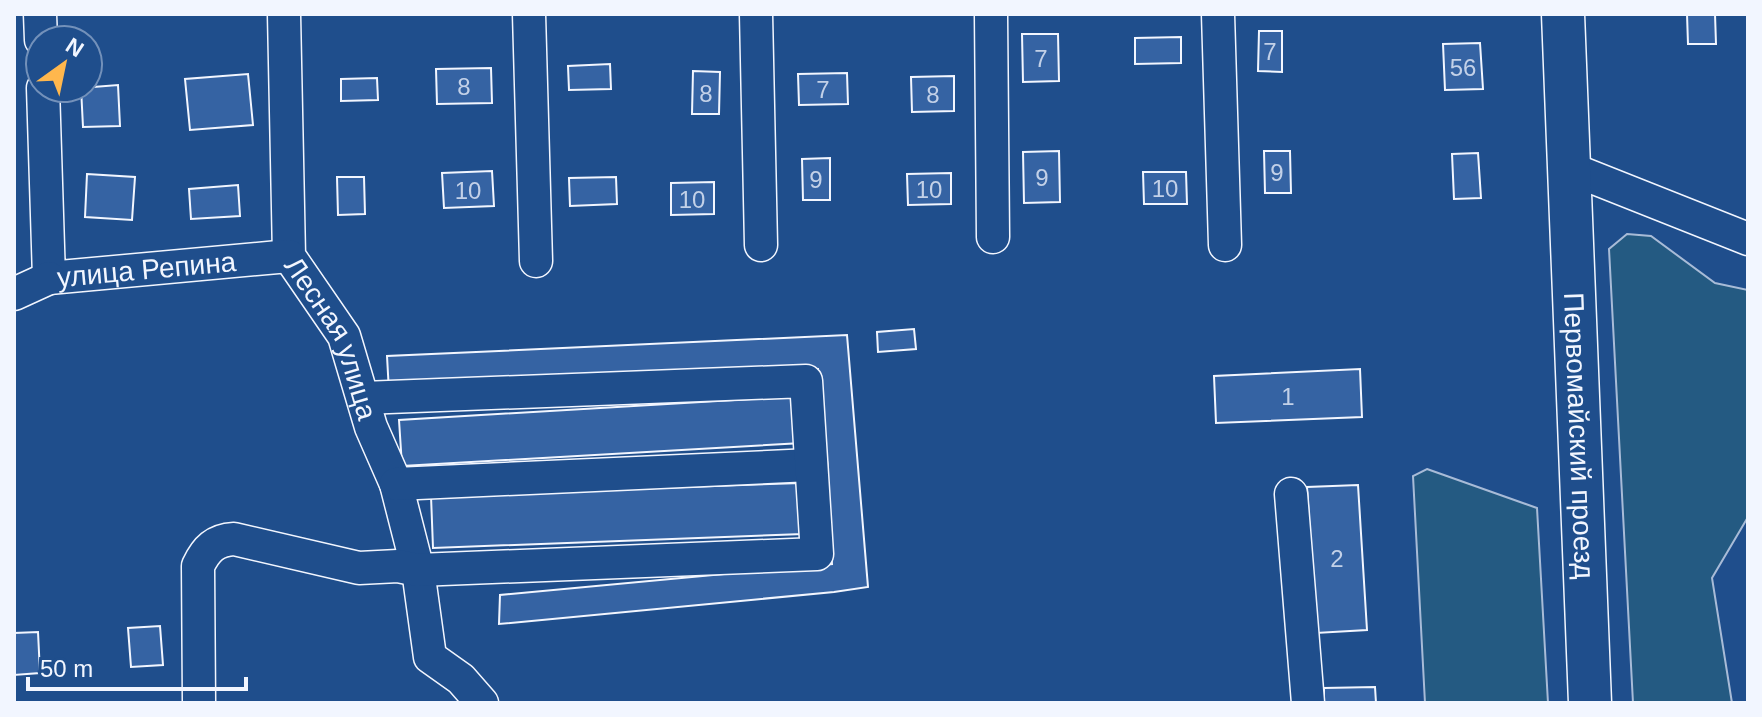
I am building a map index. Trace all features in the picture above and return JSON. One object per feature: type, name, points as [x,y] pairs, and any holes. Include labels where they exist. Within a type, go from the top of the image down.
[{"type":"main road","name":"Первомайский проезд","points":[[1563,14],[1590,703]]},
{"type":"street","name":"Лесная улица","points":[[284,14],[289,256],[344,336],[371,427],[396,484],[418,570],[430,657],[461,679],[482,703]]},
{"type":"street","points":[[529,14],[536,261]]},
{"type":"street","points":[[756,14],[761,245]]},
{"type":"street","points":[[991,14],[993,237]]},
{"type":"street","points":[[1218,14],[1225,245]]},
{"type":"street","name":"улица Репина","points":[[44,104],[49,278],[289,256]]},
{"type":"street","points":[[1569,168],[1748,239]]},
{"type":"street","points":[[14,294],[49,278]]},
{"type":"street","points":[[199,703],[197,577],[203,556],[215,544],[234,539],[359,568],[398,566],[418,570],[817,554],[806,381],[363,398]]},
{"type":"street","points":[[396,484],[811,465]]},
{"type":"street","points":[[1291,494],[1308,703]]},
{"type":"shaded area","points":[[1627,234],[1651,236],[1715,283],[1748,290],[1748,517],[1712,578],[1732,703],[1633,703],[1609,249]]},
{"type":"shaded area","points":[[1427,469],[1537,508],[1548,703],[1425,703],[1413,476]]},
{"type":"building","points":[[1687,14],[1715,14],[1716,44],[1688,44]]},
{"type":"building","points":[[1259,31],[1282,31],[1282,72],[1258,71]]},
{"type":"building","points":[[1022,34],[1058,34],[1059,81],[1023,82]]},
{"type":"building","points":[[1181,37],[1181,63],[1135,64],[1135,38]]},
{"type":"building","points":[[1480,43],[1483,89],[1445,90],[1443,44]]},
{"type":"building","points":[[610,64],[611,89],[569,90],[568,66]]},
{"type":"building","points":[[491,68],[492,103],[437,104],[436,69]]},
{"type":"building","points":[[693,71],[720,72],[719,114],[692,114]]},
{"type":"building","points":[[847,73],[848,104],[799,105],[798,74]]},
{"type":"building","points":[[248,74],[253,125],[190,130],[185,79]]},
{"type":"building","points":[[954,76],[954,111],[912,112],[911,77]]},
{"type":"building","points":[[377,78],[378,100],[341,101],[341,79]]},
{"type":"building","points":[[118,85],[120,126],[83,127],[82,104],[104,104],[104,86]]},
{"type":"building","points":[[1059,151],[1060,202],[1024,203],[1023,152]]},
{"type":"building","points":[[1264,151],[1290,151],[1291,193],[1265,193]]},
{"type":"building","points":[[1478,153],[1481,198],[1454,199],[1452,154]]},
{"type":"building","points":[[830,158],[830,200],[803,200],[802,159]]},
{"type":"building","points":[[492,171],[494,206],[444,208],[442,173]]},
{"type":"building","points":[[1143,172],[1186,172],[1187,204],[1144,204]]},
{"type":"building","points":[[951,173],[951,204],[908,205],[907,174]]},
{"type":"building","points":[[87,174],[135,177],[132,220],[85,217]]},
{"type":"building","points":[[337,177],[364,177],[365,214],[338,215]]},
{"type":"building","points":[[616,177],[617,204],[570,206],[569,178]]},
{"type":"building","points":[[714,182],[714,214],[671,215],[671,183]]},
{"type":"building","points":[[238,185],[240,216],[191,219],[189,189]]},
{"type":"building","points":[[914,329],[916,349],[878,352],[877,332]]},
{"type":"building","points":[[847,335],[868,587],[834,592],[499,624],[500,595],[832,564],[818,369],[389,392],[387,356]]},
{"type":"building","points":[[1360,369],[1362,417],[1216,423],[1214,376]]},
{"type":"building","points":[[800,396],[802,443],[402,466],[399,420]]},
{"type":"building","points":[[801,483],[803,534],[433,548],[431,496]]},
{"type":"building","points":[[1358,485],[1367,630],[1316,633],[1307,487]]},
{"type":"building","points":[[160,626],[163,665],[131,667],[128,628]]},
{"type":"building","points":[[38,632],[40,673],[14,675],[14,633]]},
{"type":"building","points":[[1375,687],[1376,703],[1324,703],[1324,688]]}]
